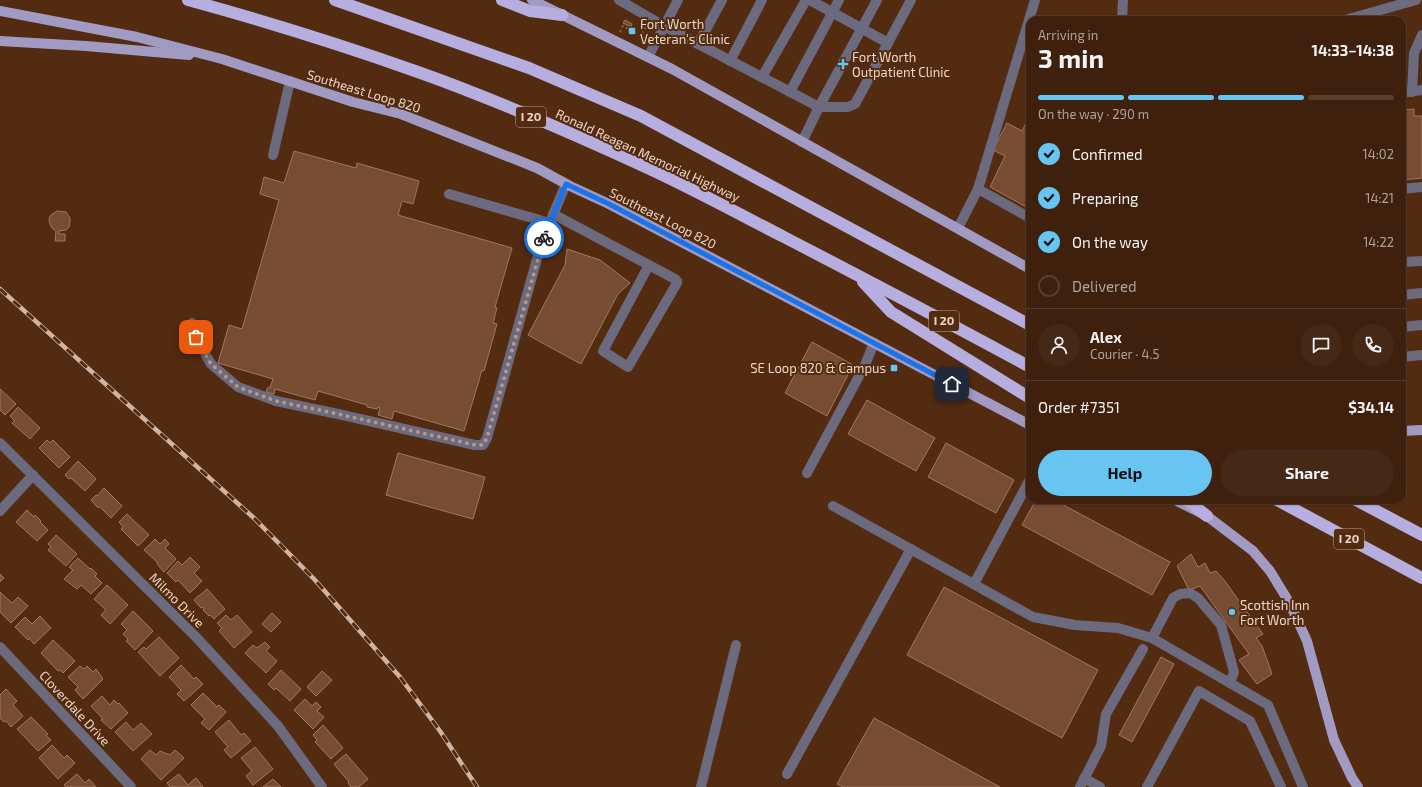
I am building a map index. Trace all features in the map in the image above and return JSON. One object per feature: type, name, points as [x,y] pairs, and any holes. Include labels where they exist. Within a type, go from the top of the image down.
[{"type":"highway","name":"Ronald Reagan Memorial Highway","points":[[188,0],[262,20],[369,55],[424,74],[511,108],[654,171],[857,275],[1026,365]]},
{"type":"highway","name":"Ronald Reagan Memorial Highway","points":[[335,0],[529,68],[641,116],[1026,323]]},
{"type":"highway","points":[[502,0],[530,11],[562,15]]},
{"type":"highway","points":[[857,275],[891,312],[1026,396]]},
{"type":"highway","points":[[1192,504],[1207,516]]},
{"type":"highway","name":"I 20","points":[[1284,504],[1422,578]]},
{"type":"highway","points":[[1364,504],[1422,535]]},
{"type":"main road","points":[[532,0],[648,57],[958,228],[1026,263]]},
{"type":"main road","name":"Southeast Loop 820","points":[[0,11],[137,37],[222,59],[353,102],[401,114],[537,168],[1026,423]]},
{"type":"main road","name":"Southeast Loop 820","points":[[0,41],[86,46],[222,59]]},
{"type":"main road","points":[[1406,431],[1422,430]]},
{"type":"main road","points":[[1182,504],[1207,516],[1253,551],[1270,571],[1288,602],[1306,641],[1334,740],[1352,778],[1358,787]]},
{"type":"street","points":[[619,0],[664,26],[819,107],[848,107],[855,104],[911,0]]},
{"type":"street","points":[[648,57],[678,0]]},
{"type":"street","points":[[698,44],[722,0]]},
{"type":"street","points":[[730,61],[762,0]]},
{"type":"street","points":[[762,77],[806,0]]},
{"type":"street","points":[[810,0],[888,43]]},
{"type":"street","points":[[790,92],[838,0]]},
{"type":"street","points":[[802,142],[819,107],[877,0]]},
{"type":"street","points":[[1030,16],[1035,0]]},
{"type":"street","points":[[1122,16],[1123,0]]},
{"type":"street","points":[[1359,16],[1416,0]]},
{"type":"street","points":[[958,228],[978,189],[1026,30]]},
{"type":"street","points":[[1412,92],[1414,52],[1422,35]]},
{"type":"street","points":[[273,155],[290,81]]},
{"type":"street","points":[[192,323],[196,337],[211,364],[238,387],[276,401],[475,445],[483,445],[487,438],[542,240],[566,184]]},
{"type":"street","points":[[1406,189],[1422,187]]},
{"type":"street","points":[[978,189],[1026,216]]},
{"type":"street","points":[[449,194],[552,218],[649,265],[675,279],[677,284],[628,366],[603,351],[649,265]]},
{"type":"street","points":[[1406,262],[1422,261]]},
{"type":"street","points":[[1406,295],[1422,293]]},
{"type":"street","points":[[1406,327],[1422,325]]},
{"type":"street","points":[[807,474],[865,365],[874,343]]},
{"type":"street","points":[[1406,357],[1422,355]]},
{"type":"street","name":"Milmo Drive","points":[[0,443],[196,637],[278,726],[322,787]]},
{"type":"street","points":[[0,511],[33,475]]},
{"type":"street","points":[[974,584],[1026,486]]},
{"type":"street","points":[[833,506],[1033,617],[1075,625],[1118,628],[1152,638],[1268,705],[1303,787]]},
{"type":"street","points":[[787,774],[911,549]]},
{"type":"street","points":[[1152,638],[1173,598],[1180,594],[1190,593],[1198,598],[1221,625],[1234,672],[1230,683]]},
{"type":"street","points":[[701,787],[736,645]]},
{"type":"street","name":"Cloverdale Drive","points":[[0,647],[131,787]]},
{"type":"street","points":[[1100,787],[1082,783],[1101,746],[1106,714],[1143,649]]},
{"type":"street","points":[[1147,787],[1199,691],[1250,721],[1281,787]]},
{"type":"path","points":[[616,40],[623,26],[641,36],[651,18]]},
{"type":"building","points":[[625,20],[632,24],[631,27],[623,23]]},
{"type":"building","points":[[1414,109],[1414,116],[1422,116],[1422,178],[1406,180],[1406,110]]},
{"type":"building","points":[[1007,123],[1022,131],[1026,123],[1026,207],[990,187],[1005,156],[993,150]]},
{"type":"building","points":[[294,151],[356,168],[357,163],[419,181],[413,204],[402,201],[398,215],[512,248],[495,307],[497,308],[493,323],[497,324],[484,371],[482,370],[464,431],[394,411],[392,419],[378,415],[380,408],[378,407],[377,409],[367,407],[367,405],[318,391],[315,400],[275,389],[274,394],[266,392],[268,387],[270,388],[273,379],[218,363],[229,325],[242,329],[279,200],[260,194],[264,177],[284,183]]},
{"type":"building","points":[[57,211],[66,212],[70,218],[69,227],[66,230],[59,231],[59,234],[65,234],[65,241],[55,241],[56,231],[50,224],[49,219],[51,215]]},
{"type":"building","points":[[567,249],[600,260],[630,283],[618,294],[581,364],[528,335],[565,265]]},
{"type":"building","points":[[812,342],[853,365],[827,416],[785,393]]},
{"type":"building","points":[[0,389],[16,404],[5,415],[0,410]]},
{"type":"building","points":[[867,400],[935,438],[916,471],[848,434]]},
{"type":"building","points":[[18,407],[40,428],[30,439],[12,423],[15,421],[10,416]]},
{"type":"building","points":[[47,440],[50,443],[53,440],[70,457],[59,468],[39,448]]},
{"type":"building","points":[[946,443],[1014,480],[996,513],[928,477]]},
{"type":"building","points":[[398,453],[485,477],[473,519],[386,495]]},
{"type":"building","points":[[78,461],[96,479],[85,491],[71,478],[69,479],[65,475]]},
{"type":"building","points":[[104,488],[122,506],[111,518],[99,506],[98,508],[91,500]]},
{"type":"building","points":[[1034,504],[1061,504],[1170,562],[1152,595],[1022,525]]},
{"type":"building","points":[[27,510],[34,517],[35,515],[48,530],[37,541],[16,522]]},
{"type":"building","points":[[127,514],[149,535],[138,546],[121,529],[123,527],[119,522]]},
{"type":"building","points":[[56,535],[77,554],[66,566],[48,550],[51,547],[48,544]]},
{"type":"building","points":[[155,539],[160,544],[165,539],[169,544],[165,548],[176,559],[164,572],[157,564],[158,563],[144,550]]},
{"type":"building","name":"Scottish Inn Fort Worth","points":[[1191,554],[1198,567],[1205,563],[1210,573],[1216,571],[1263,634],[1256,638],[1262,646],[1272,674],[1257,684],[1239,660],[1249,654],[1200,586],[1189,590],[1177,566]]},
{"type":"building","points":[[190,557],[200,567],[194,573],[202,581],[190,593],[178,580],[176,582],[167,573],[178,561],[182,565]]},
{"type":"building","points":[[78,558],[97,574],[95,576],[102,583],[91,594],[81,585],[77,589],[64,579],[73,570],[69,567]]},
{"type":"building","points":[[0,574],[4,578],[0,582]]},
{"type":"building","points":[[107,585],[128,605],[110,624],[101,615],[106,610],[94,599]]},
{"type":"building","points":[[944,587],[1098,670],[1062,738],[907,655]]},
{"type":"building","points":[[207,589],[225,609],[214,619],[210,615],[209,616],[203,610],[203,607],[201,608],[194,600]]},
{"type":"building","points":[[0,592],[12,603],[18,597],[28,606],[11,623],[0,612]]},
{"type":"building","points":[[133,611],[153,631],[135,650],[126,641],[128,639],[123,634],[127,630],[121,624]]},
{"type":"building","points":[[272,613],[281,622],[271,632],[262,624]]},
{"type":"building","points":[[226,615],[231,620],[237,615],[252,632],[234,648],[219,631],[222,628],[217,623]]},
{"type":"building","points":[[40,616],[51,628],[34,644],[15,627],[25,617],[32,624]]},
{"type":"building","points":[[159,637],[179,658],[160,676],[138,652],[144,647],[146,649]]},
{"type":"building","points":[[53,640],[75,661],[63,673],[60,670],[58,671],[41,653]]},
{"type":"building","points":[[265,642],[270,647],[266,651],[277,661],[266,673],[245,653],[253,645],[257,648]]},
{"type":"building","points":[[1161,657],[1174,664],[1132,742],[1119,735]]},
{"type":"building","points":[[181,665],[194,679],[196,677],[203,684],[184,701],[177,694],[181,690],[169,677]]},
{"type":"building","points":[[80,666],[84,669],[87,666],[93,672],[96,669],[103,679],[83,699],[75,690],[78,687],[68,677]]},
{"type":"building","points":[[281,670],[301,689],[290,701],[276,688],[274,690],[268,684]]},
{"type":"building","points":[[322,671],[332,680],[316,696],[307,687]]},
{"type":"building","points":[[6,689],[17,701],[13,705],[23,716],[11,727],[6,721],[4,722],[0,718],[0,695]]},
{"type":"building","points":[[203,693],[217,707],[219,705],[226,712],[209,730],[201,723],[205,719],[191,705]]},
{"type":"building","points":[[102,696],[110,705],[114,700],[118,704],[119,703],[128,713],[111,729],[101,720],[103,719],[91,706]]},
{"type":"building","points":[[305,699],[312,706],[316,702],[321,707],[317,711],[324,717],[313,729],[294,710]]},
{"type":"building","points":[[31,717],[48,734],[46,735],[51,740],[38,751],[17,729]]},
{"type":"building","points":[[874,718],[1000,787],[843,787],[837,784]]},
{"type":"building","points":[[229,720],[241,735],[244,733],[251,741],[231,758],[224,750],[228,747],[215,732]]},
{"type":"building","points":[[126,722],[133,730],[141,723],[152,734],[133,751],[115,732]]},
{"type":"building","points":[[323,725],[343,748],[331,759],[315,742],[317,740],[313,735]]},
{"type":"building","points":[[52,745],[64,758],[67,755],[75,763],[58,779],[39,758]]},
{"type":"building","points":[[255,747],[273,769],[253,785],[246,776],[252,771],[241,758]]},
{"type":"building","points":[[150,750],[156,755],[160,751],[170,755],[175,750],[184,758],[161,780],[141,759]]},
{"type":"building","points":[[346,754],[368,779],[359,787],[351,787],[348,783],[349,782],[334,764]]},
{"type":"building","points":[[77,774],[85,783],[89,779],[96,787],[66,787],[64,785]]},
{"type":"building","points":[[179,774],[188,785],[196,778],[203,787],[170,787],[167,783]]},
{"type":"building","points":[[273,779],[281,787],[263,787]]},
{"type":"railway","points":[[0,289],[255,519],[315,580],[400,677],[440,731],[477,787]]},
{"type":"way so far","points":[[196,337],[211,364],[238,387],[276,401],[475,445],[483,445],[487,438],[542,240],[544,238]]},
{"type":"place","name":"Fort Worth Veteran's Clinic","points":[[632,31]]},
{"type":"place","name":"Fort Worth Outpatient Clinic","points":[[843,64]]},
{"type":"place","name":"SE Loop 820 & Campus","points":[[894,368]]},
{"type":"place","name":"Scottish Inn Fort Worth","points":[[1232,612]]},
{"type":"route","points":[[544,238],[566,184],[609,204],[952,384]]}]
